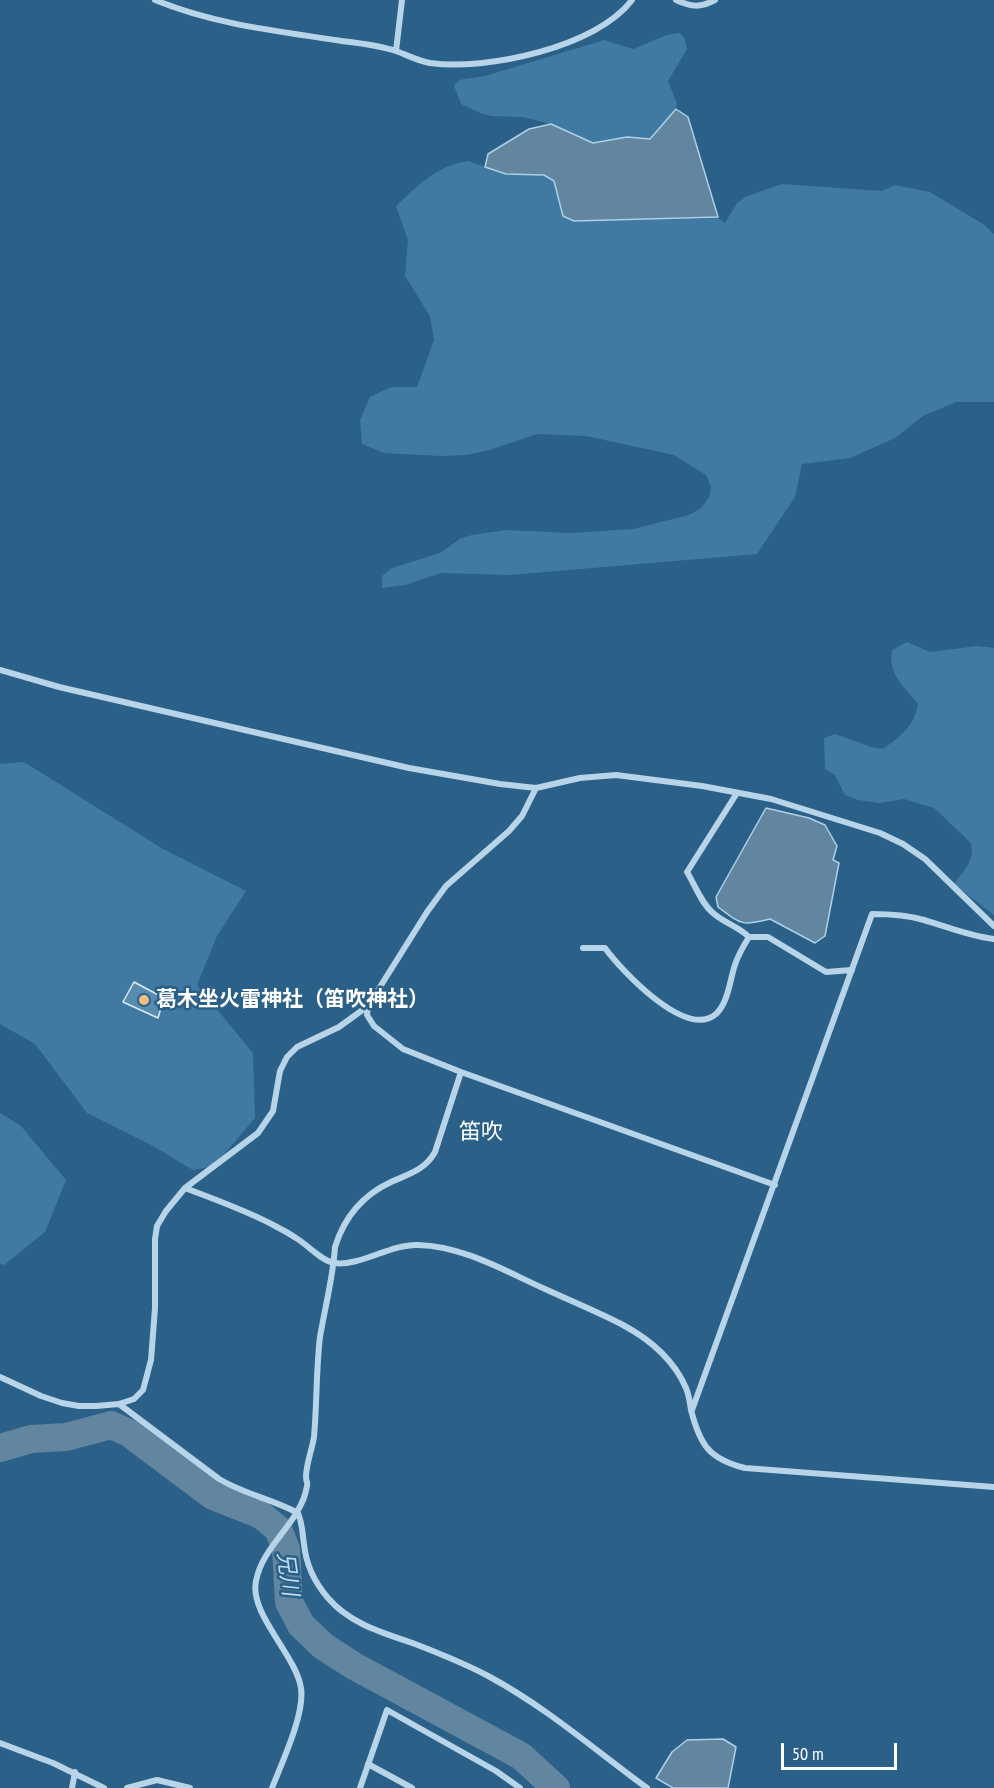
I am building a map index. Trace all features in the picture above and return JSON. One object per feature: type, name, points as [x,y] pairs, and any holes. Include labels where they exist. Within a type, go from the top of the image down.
[{"type":"street","points":[[156,0],[205,18],[379,46],[428,63],[446,64],[503,61],[589,34],[609,23],[624,11],[632,0]]},
{"type":"street","points":[[396,51],[402,0]]},
{"type":"street","points":[[676,0],[689,6],[700,7],[715,0]]},
{"type":"street","points":[[0,669],[59,687],[409,768],[500,784],[536,788],[580,778],[616,775],[692,784],[804,808],[880,833],[903,844],[925,859],[994,926]]},
{"type":"street","points":[[0,1377],[41,1396],[79,1406],[118,1404],[134,1399],[143,1390],[148,1377],[155,1308],[155,1239],[158,1226],[166,1211],[185,1188],[258,1133],[273,1111],[280,1071],[287,1057],[297,1047],[339,1027],[368,1006],[440,895],[466,867],[509,831],[522,816],[536,788]]},
{"type":"street","points":[[737,793],[687,872],[702,899],[713,913],[741,929],[749,937],[768,937],[826,972],[852,970]]},
{"type":"street","points":[[692,1411],[872,914],[897,914],[923,920],[953,931],[994,939]]},
{"type":"street","points":[[583,948],[605,948],[645,993],[693,1018],[708,1018],[717,1013],[724,1001],[736,961],[749,937]]},
{"type":"street","points":[[368,1006],[367,1016],[374,1026],[403,1049],[775,1185]]},
{"type":"street","points":[[272,1788],[301,1702],[301,1687],[295,1670],[256,1598],[255,1582],[268,1552],[298,1513],[308,1484],[306,1477],[314,1439],[320,1338],[339,1236],[363,1200],[389,1183],[419,1170],[429,1162],[435,1152],[461,1072]]},
{"type":"street","points":[[185,1188],[275,1226],[334,1263],[349,1262],[396,1247],[416,1244],[439,1247],[481,1260],[624,1326],[647,1340],[665,1356],[687,1390],[699,1439],[711,1454],[727,1464],[745,1468],[994,1487]]},
{"type":"street","points":[[118,1404],[219,1479],[235,1488],[298,1513],[303,1526],[303,1545],[313,1574],[329,1600],[344,1613],[363,1625],[455,1659],[508,1687],[563,1724],[647,1788]]},
{"type":"street","points":[[360,1788],[387,1710],[496,1771],[520,1788]]},
{"type":"street","points":[[0,1743],[75,1772],[104,1788]]},
{"type":"street","points":[[368,1764],[412,1788]]},
{"type":"street","points":[[72,1788],[75,1772]]},
{"type":"street","points":[[127,1788],[156,1780],[189,1788]]},
{"type":"shaded area","points":[[679,33],[684,37],[687,49],[668,81],[677,104],[650,139],[627,137],[593,143],[551,124],[523,117],[491,116],[461,104],[454,86],[459,80],[485,76],[604,40],[633,49],[667,35]]},
{"type":"shaded area","points":[[676,109],[688,117],[718,217],[574,221],[563,216],[554,181],[544,175],[506,174],[485,167],[488,154],[529,129],[551,124],[593,143],[627,137],[650,139]]},
{"type":"shaded area","points":[[468,161],[506,174],[544,175],[554,181],[563,216],[574,221],[718,218],[725,223],[737,203],[747,196],[782,184],[882,191],[895,185],[930,192],[983,224],[994,234],[994,402],[956,402],[923,416],[895,438],[850,458],[802,464],[795,497],[757,554],[510,575],[441,573],[405,585],[382,588],[382,576],[392,568],[440,553],[460,539],[472,535],[506,530],[571,533],[633,529],[689,515],[701,508],[709,498],[711,487],[706,475],[674,455],[586,436],[537,434],[489,450],[466,455],[440,456],[384,453],[362,444],[360,420],[370,397],[391,387],[417,387],[434,340],[430,316],[405,276],[408,240],[396,206],[437,172]]},
{"type":"shaded area","points":[[907,642],[930,652],[977,646],[994,648],[994,915],[954,884],[968,865],[972,854],[971,843],[934,808],[904,799],[880,803],[858,800],[845,795],[835,775],[825,769],[824,738],[835,734],[883,749],[901,735],[914,718],[918,704],[898,679],[891,659],[892,650]]},
{"type":"shaded area","points":[[24,762],[163,849],[246,891],[217,936],[197,985],[253,1053],[255,1118],[214,1166],[193,1170],[153,1146],[87,1113],[35,1044],[0,1024],[0,764]]},
{"type":"shaded area","points":[[766,808],[809,818],[825,825],[837,846],[833,860],[839,863],[825,936],[815,943],[770,919],[753,923],[737,921],[718,907],[716,897]]},
{"type":"shaded area","points":[[0,1113],[21,1126],[66,1180],[45,1232],[4,1265],[0,1264]]},
{"type":"shaded area","points":[[723,1739],[736,1747],[728,1788],[673,1788],[656,1778],[672,1752],[687,1740]]},
{"type":"building","name":"葛木坐火雷神社（笛吹神社）","points":[[134,982],[164,998],[158,1018],[123,1002]]},
{"type":"waterway","name":"兄川","points":[[0,1448],[31,1439],[66,1437],[111,1425],[129,1433],[213,1496],[261,1515],[278,1529],[286,1549],[289,1602],[301,1625],[323,1646],[354,1666],[521,1756],[556,1788]]},
{"type":"place","name":"葛木坐火雷神社（笛吹神社）","points":[[144,1000]]},
{"type":"district","name":"笛吹","points":[[481,1133]]}]
